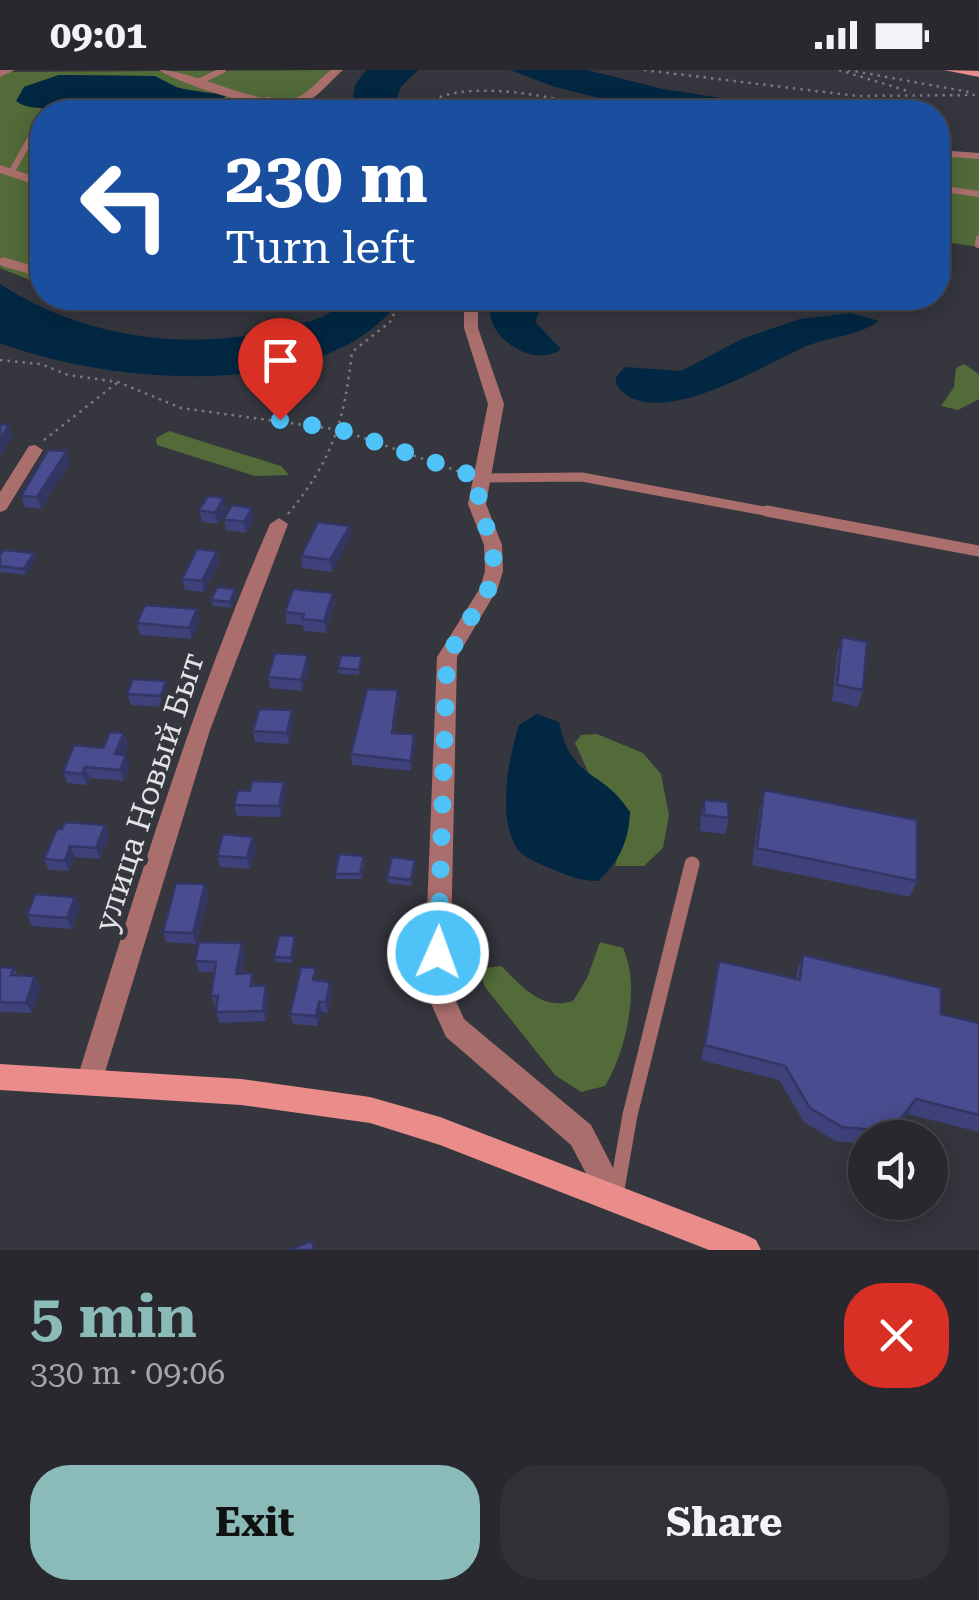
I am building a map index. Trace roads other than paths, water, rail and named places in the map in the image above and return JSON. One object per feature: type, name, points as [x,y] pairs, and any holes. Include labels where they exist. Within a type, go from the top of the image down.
[{"type":"main road","points":[[949,70],[979,74]]},
{"type":"main road","points":[[0,1076],[260,1094],[370,1110],[440,1131],[746,1250]]},
{"type":"street","points":[[0,74],[10,70]]},
{"type":"street","points":[[164,70],[270,100]]},
{"type":"street","points":[[306,100],[313,87],[338,70]]},
{"type":"street","points":[[300,100],[308,96]]},
{"type":"street","points":[[6,170],[30,179]]},
{"type":"street","points":[[471,310],[470,328],[496,404],[478,504],[493,545],[494,571],[489,588],[458,635],[444,677],[437,988],[455,1028],[581,1135],[615,1199]]},
{"type":"street","points":[[0,506],[34,450]]},
{"type":"street","name":"улица Новый Быт","points":[[90,1082],[192,759],[254,579],[279,524]]},
{"type":"lane","points":[[200,81],[223,70]]},
{"type":"lane","points":[[6,170],[30,136]]},
{"type":"lane","points":[[950,154],[979,156]]},
{"type":"lane","points":[[950,190],[979,194]]},
{"type":"lane","points":[[0,260],[30,269]]},
{"type":"lane","points":[[480,478],[582,477],[979,551]]},
{"type":"lane","points":[[615,1199],[630,1115],[692,864]]},
{"type":"water","points":[[366,70],[418,70],[401,87],[396,100],[353,100],[355,85]]},
{"type":"water","points":[[510,70],[587,70],[663,89],[734,100],[608,100],[555,87]]},
{"type":"water","points":[[59,75],[155,76],[178,88],[226,96],[220,100],[30,100],[30,107],[16,101],[24,87]]},
{"type":"water","points":[[0,284],[30,302],[30,310],[48,310],[104,329],[179,340],[255,334],[314,320],[333,310],[390,310],[362,336],[317,358],[265,371],[209,376],[151,375],[95,368],[0,343]]},
{"type":"water","points":[[540,310],[535,322],[561,349],[540,355],[517,349],[499,334],[490,313]]},
{"type":"water","points":[[851,313],[879,321],[863,330],[807,346],[738,379],[681,400],[655,403],[633,398],[616,384],[616,377],[625,367],[681,371],[742,339],[800,319]]},
{"type":"water","points":[[537,714],[559,722],[571,755],[630,812],[622,850],[598,881],[575,878],[530,859],[517,848],[509,830],[506,800],[512,752],[519,725]]}]
